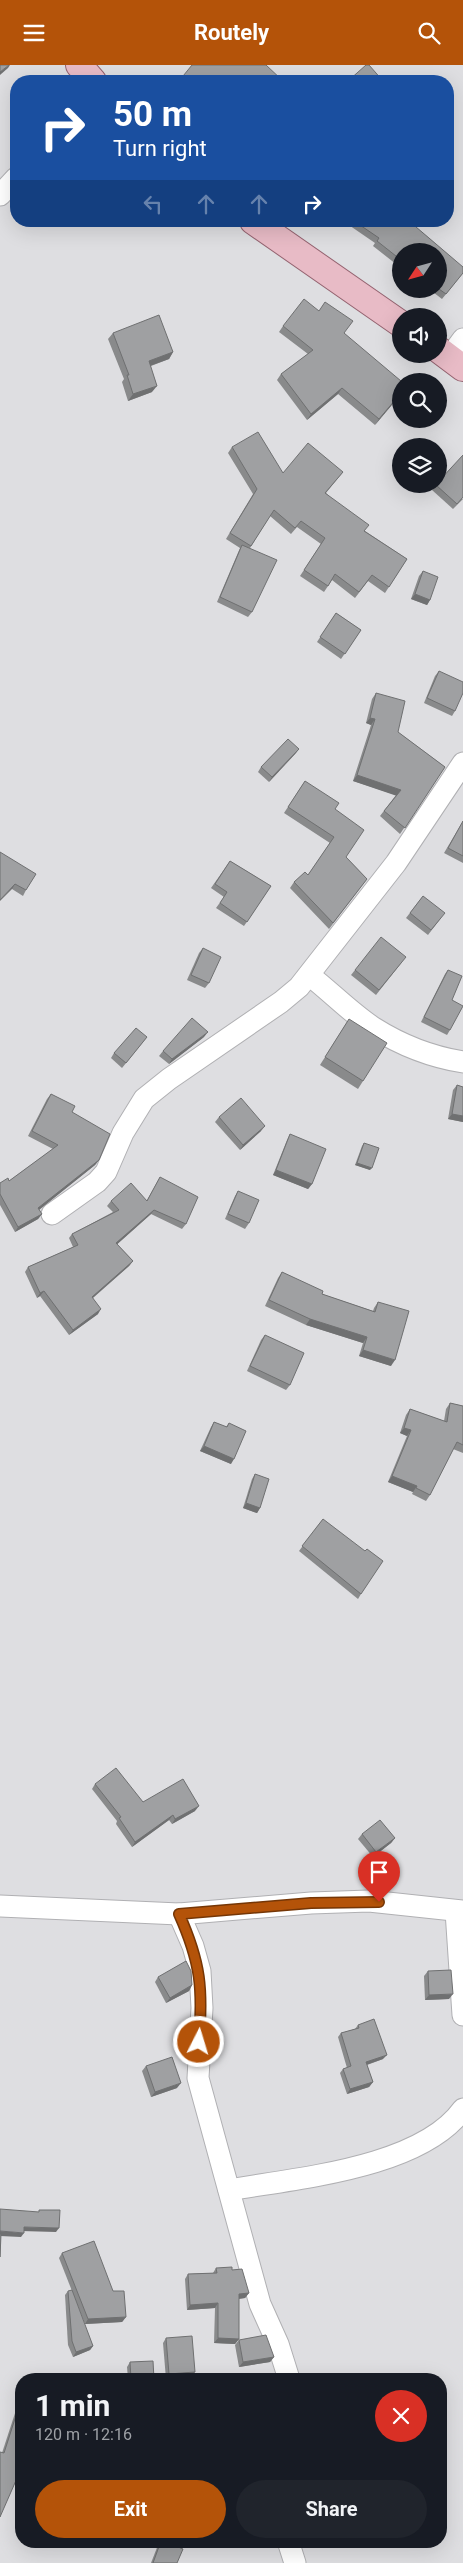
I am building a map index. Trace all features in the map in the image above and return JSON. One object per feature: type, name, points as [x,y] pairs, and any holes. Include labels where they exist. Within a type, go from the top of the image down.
[{"type":"main road","points":[[79,65],[88,75]]},
{"type":"main road","points":[[262,227],[392,318]]},
{"type":"street","points":[[0,195],[10,184]]},
{"type":"street","points":[[52,1214],[97,1182],[106,1172],[123,1133],[144,1099],[169,1079],[281,1002],[309,975],[396,863],[463,763]]},
{"type":"street","points":[[309,975],[374,1028],[413,1048],[445,1059],[463,1062]]},
{"type":"street","points":[[0,1906],[179,1914],[311,1903],[369,1901],[460,1911],[463,2015]]},
{"type":"street","points":[[179,1914],[193,1946],[200,1971],[202,2008],[198,2078],[260,2303],[278,2344],[286,2373]]},
{"type":"street","points":[[229,2190],[335,2172],[388,2158],[440,2133],[456,2119],[463,2109]]},
{"type":"street","points":[[290,2548],[295,2563]]},
{"type":"building","points":[[0,65],[9,65],[0,72]]},
{"type":"building","points":[[192,65],[266,65],[277,75],[184,75]]},
{"type":"building","points":[[366,65],[369,65],[378,75],[355,75]]},
{"type":"building","points":[[363,227],[416,227],[435,243],[392,243],[392,253],[377,241],[379,238]]},
{"type":"building","points":[[448,254],[463,267],[463,273],[448,292]]},
{"type":"building","points":[[304,299],[319,311],[325,302],[353,321],[344,333],[392,373],[392,404],[379,419],[342,388],[311,414],[281,374],[313,350],[283,326]]},
{"type":"building","points":[[159,315],[173,352],[149,361],[157,386],[133,394],[127,375],[129,375],[113,333]]},
{"type":"building","points":[[258,432],[283,473],[308,443],[343,472],[325,493],[369,525],[364,531],[407,559],[389,587],[372,575],[359,592],[335,574],[328,586],[304,570],[325,538],[301,521],[295,528],[274,510],[251,546],[230,533],[257,489],[232,447]]},
{"type":"building","points":[[463,455],[463,497],[457,504],[445,493],[447,493],[447,472]]},
{"type":"building","points":[[242,545],[277,560],[252,612],[220,597]]},
{"type":"building","points":[[423,571],[438,577],[430,600],[415,594]]},
{"type":"building","points":[[336,613],[361,630],[345,654],[320,637]]},
{"type":"building","points":[[439,671],[463,682],[463,693],[455,711],[427,698]]},
{"type":"building","points":[[376,693],[405,701],[398,732],[445,767],[405,828],[384,811],[401,790],[357,775],[375,719],[370,718]]},
{"type":"building","points":[[288,739],[299,749],[272,777],[261,767]]},
{"type":"building","points":[[305,781],[339,803],[335,809],[364,830],[346,857],[367,879],[333,923],[294,882],[305,872],[308,875],[334,837],[288,807]]},
{"type":"building","points":[[463,821],[463,856],[448,848]]},
{"type":"building","points":[[0,852],[36,874],[26,890],[15,884],[0,900]]},
{"type":"building","points":[[230,861],[271,886],[247,922],[220,903],[227,892],[215,884]]},
{"type":"building","points":[[423,896],[445,913],[431,930],[410,913]]},
{"type":"building","points":[[381,937],[406,957],[379,990],[355,970]]},
{"type":"building","points":[[203,948],[221,957],[209,983],[191,975]]},
{"type":"building","points":[[448,970],[462,976],[452,1000],[463,1006],[450,1030],[424,1017]]},
{"type":"building","points":[[192,1018],[208,1032],[172,1059],[163,1051]]},
{"type":"building","points":[[349,1019],[387,1043],[363,1081],[325,1057]]},
{"type":"building","points":[[136,1028],[147,1037],[126,1063],[114,1053]]},
{"type":"building","points":[[457,1085],[463,1087],[463,1116],[452,1114]]},
{"type":"building","points":[[51,1094],[75,1106],[72,1112],[110,1134],[99,1160],[38,1208],[42,1214],[18,1227],[0,1194],[0,1183],[8,1178],[9,1181],[58,1145],[32,1131]]},
{"type":"building","points":[[241,1098],[265,1126],[243,1145],[219,1117]]},
{"type":"building","points":[[290,1134],[326,1149],[312,1184],[276,1170]]},
{"type":"building","points":[[364,1143],[379,1148],[372,1168],[357,1163]]},
{"type":"building","points":[[160,1177],[198,1197],[186,1224],[154,1210],[116,1243],[133,1261],[92,1297],[101,1309],[73,1330],[44,1291],[40,1293],[28,1267],[78,1245],[72,1234],[119,1210],[111,1201],[131,1183],[147,1201]]},
{"type":"building","points":[[238,1191],[259,1200],[249,1223],[228,1214]]},
{"type":"building","points":[[282,1272],[323,1291],[322,1294],[375,1312],[378,1302],[409,1311],[395,1360],[363,1350],[367,1337],[310,1319],[269,1300]]},
{"type":"building","points":[[265,1335],[304,1353],[290,1385],[250,1366]]},
{"type":"building","points":[[450,1403],[463,1406],[463,1445],[457,1442],[430,1495],[416,1488],[417,1486],[392,1476],[411,1430],[404,1428],[410,1409],[447,1422]]},
{"type":"building","points":[[214,1422],[227,1427],[229,1423],[246,1431],[234,1459],[204,1446]]},
{"type":"building","points":[[255,1474],[269,1479],[260,1508],[246,1503]]},
{"type":"building","points":[[323,1519],[365,1551],[367,1549],[383,1561],[361,1594],[302,1546]]},
{"type":"building","points":[[116,1768],[143,1802],[183,1779],[199,1806],[175,1819],[173,1815],[135,1842],[119,1818],[121,1817],[95,1784]]},
{"type":"building","points":[[380,1820],[395,1838],[376,1852],[362,1834]]},
{"type":"building","points":[[186,1961],[191,1971],[192,1985],[170,1998],[158,1977]]},
{"type":"building","points":[[451,1970],[453,1994],[429,1995],[428,1971]]},
{"type":"building","points":[[374,2019],[387,2055],[366,2062],[373,2082],[350,2089],[343,2069],[351,2066],[341,2033],[359,2028],[358,2025]]},
{"type":"building","points":[[172,2057],[181,2083],[155,2092],[146,2066]]},
{"type":"building","points":[[0,2209],[39,2212],[39,2210],[60,2210],[59,2228],[24,2227],[24,2233],[0,2231]]},
{"type":"building","points":[[94,2241],[113,2291],[124,2291],[126,2317],[88,2319],[62,2253]]},
{"type":"building","points":[[232,2267],[232,2270],[242,2269],[249,2293],[239,2294],[239,2339],[218,2338],[218,2303],[190,2305],[188,2274],[217,2273],[216,2268]]},
{"type":"building","points":[[72,2290],[93,2346],[76,2352],[72,2341],[68,2291]]},
{"type":"building","points":[[266,2335],[274,2357],[243,2362],[239,2340]]},
{"type":"building","points":[[192,2336],[195,2372],[169,2373],[166,2338]]},
{"type":"building","points":[[153,2361],[154,2373],[131,2373],[130,2362]]},
{"type":"building","points":[[15,2419],[15,2483],[0,2517],[0,2452],[4,2453]]},
{"type":"building","points":[[158,2548],[183,2549],[177,2563],[153,2563]]},
{"type":"route","points":[[199,2042],[202,2008],[200,1971],[193,1946],[179,1914],[311,1903],[379,1902]]}]
